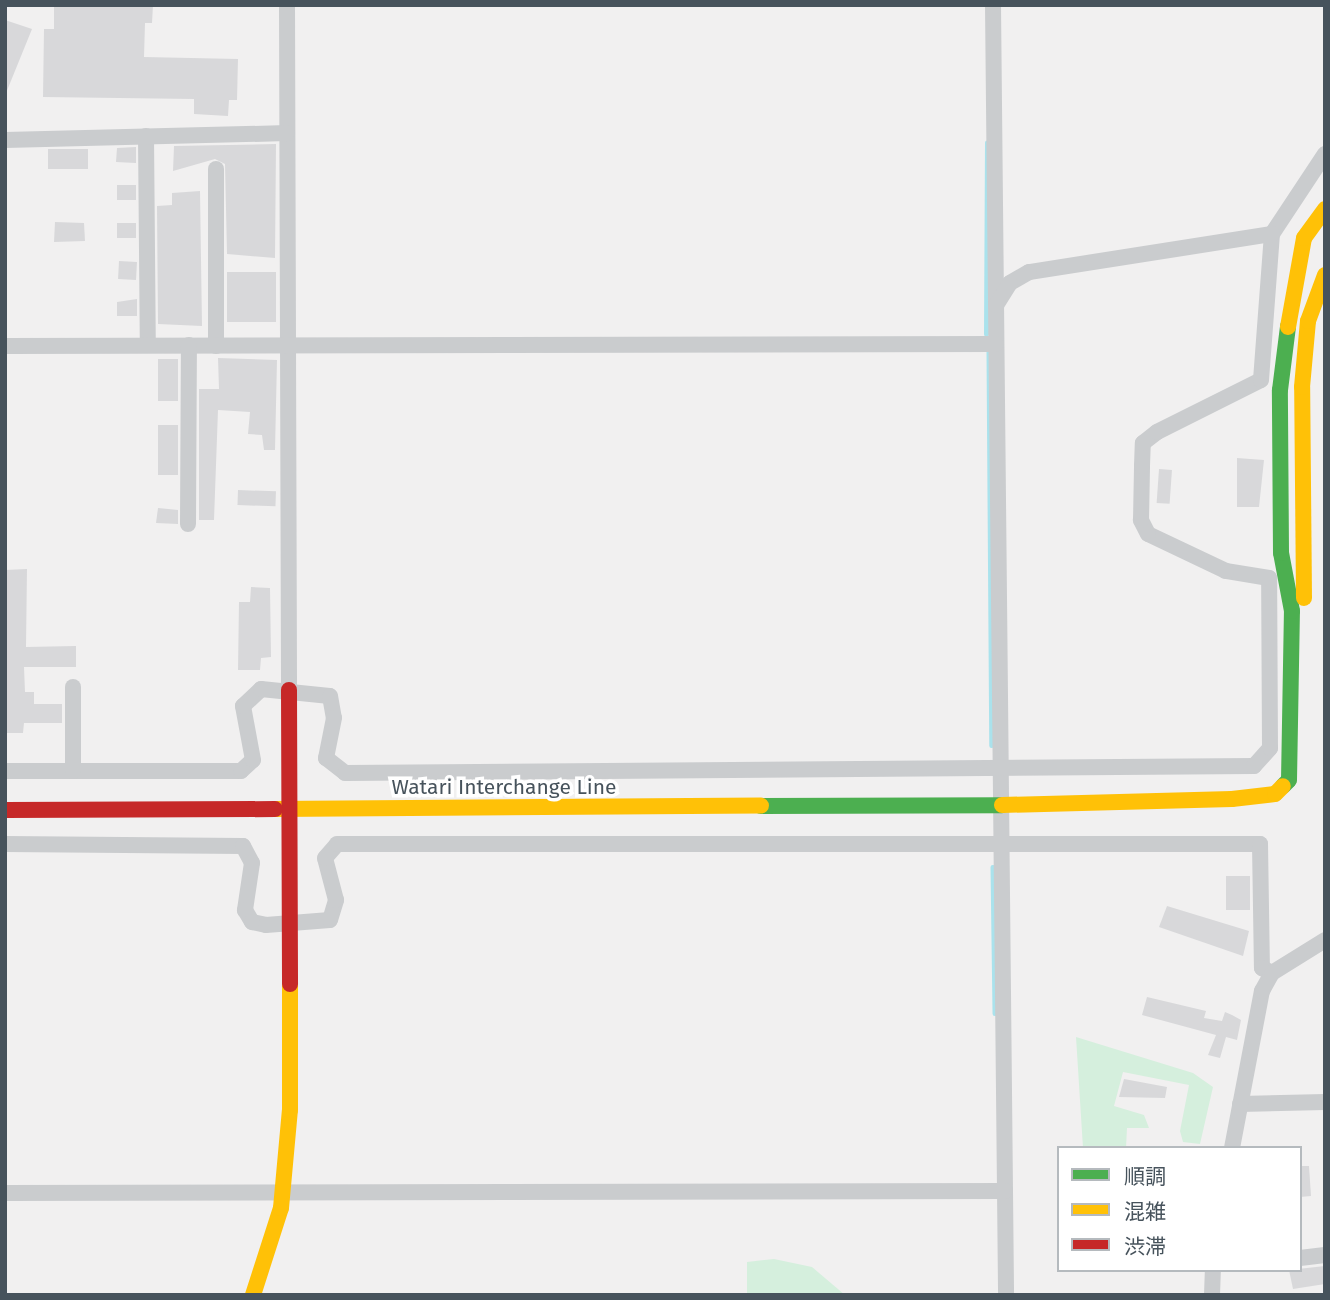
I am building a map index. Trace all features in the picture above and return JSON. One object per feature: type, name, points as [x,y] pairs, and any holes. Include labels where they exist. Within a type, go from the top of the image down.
[{"type":"main road","points":[[1303,793],[1298,611],[1281,553],[1280,390],[1304,238],[1325,198]]},
{"type":"main road","points":[[1304,238],[1325,209]]},
{"type":"main road","points":[[1002,805],[1232,799],[1284,789],[1291,769],[1298,611],[1302,387],[1310,273],[1325,235]]},
{"type":"main road","points":[[1308,321],[1325,275]]},
{"type":"main road","points":[[253,1295],[284,1191],[289,925],[289,690]]},
{"type":"main road","points":[[1002,805],[1286,809]]},
{"type":"main road","name":"Watari Interchange Line","points":[[5,810],[1002,805]]},
{"type":"street","points":[[287,5],[289,690]]},
{"type":"street","points":[[993,5],[1006,1295]]},
{"type":"street","points":[[5,140],[288,133]]},
{"type":"street","points":[[146,136],[148,345]]},
{"type":"street","points":[[5,771],[241,771],[253,760],[242,714],[246,700],[261,689],[330,696],[334,718],[326,758],[345,773],[1254,766],[1270,748],[1269,578],[1205,562],[1148,534],[1141,520],[1143,443],[1261,380],[1272,234],[1325,154]]},
{"type":"street","points":[[216,169],[216,346]]},
{"type":"street","points":[[996,305],[1010,283],[1029,272],[1272,234]]},
{"type":"street","points":[[5,346],[996,344]]},
{"type":"street","points":[[188,524],[189,345]]},
{"type":"street","points":[[73,688],[73,771]]},
{"type":"street","points":[[5,844],[243,846],[252,863],[244,902],[248,917],[289,925],[320,925],[334,915],[325,858],[337,844],[1002,847],[1260,844],[1262,968],[1272,973]]},
{"type":"street","points":[[1232,1146],[1262,991],[1272,973],[1325,940]]},
{"type":"street","points":[[1240,1104],[1325,1102]]},
{"type":"street","points":[[5,1193],[1005,1191]]},
{"type":"street","points":[[1302,1258],[1325,1255]]},
{"type":"street","points":[[1212,1295],[1213,1272]]},
{"type":"green space","points":[[1076,1037],[1193,1073],[1213,1087],[1200,1144],[1183,1142],[1180,1131],[1189,1085],[1123,1072],[1114,1106],[1144,1115],[1149,1128],[1127,1128],[1126,1146],[1083,1146]]},
{"type":"green space","points":[[774,1259],[812,1267],[845,1295],[747,1295],[747,1262]]},
{"type":"building","points":[[54,5],[153,5],[152,23],[145,23],[144,57],[238,59],[237,100],[229,100],[228,116],[194,114],[194,99],[43,97],[44,29],[54,29]]},
{"type":"building","points":[[5,20],[32,29],[6,93],[5,93]]},
{"type":"building","points":[[276,144],[275,258],[227,254],[225,164],[215,159],[173,171],[174,146]]},
{"type":"building","points":[[136,147],[136,163],[116,162],[117,148]]},
{"type":"building","points":[[48,149],[88,149],[88,169],[48,169]]},
{"type":"building","points":[[117,185],[136,185],[136,200],[117,200]]},
{"type":"building","points":[[200,191],[202,326],[158,324],[157,206],[172,205],[172,193]]},
{"type":"building","points":[[55,222],[84,223],[85,241],[54,242]]},
{"type":"building","points":[[117,223],[136,223],[136,238],[117,238]]},
{"type":"building","points":[[119,261],[137,262],[136,280],[118,279]]},
{"type":"building","points":[[227,272],[276,272],[276,322],[227,322]]},
{"type":"building","points":[[137,299],[137,316],[117,316],[117,302]]},
{"type":"building","points":[[218,358],[277,360],[275,450],[264,450],[262,435],[248,434],[250,412],[218,410],[214,520],[199,520],[199,389],[219,389]]},
{"type":"building","points":[[158,359],[178,359],[178,401],[158,401]]},
{"type":"building","points":[[158,425],[178,425],[178,475],[158,475]]},
{"type":"building","points":[[1237,458],[1264,460],[1259,507],[1237,507]]},
{"type":"building","points":[[1159,469],[1172,470],[1170,504],[1157,503]]},
{"type":"building","points":[[238,490],[276,491],[275,506],[237,505]]},
{"type":"building","points":[[158,508],[178,510],[178,524],[156,523]]},
{"type":"building","points":[[27,569],[26,647],[76,646],[76,667],[24,667],[25,692],[34,692],[34,704],[62,704],[62,723],[24,723],[23,733],[5,733],[5,570]]},
{"type":"building","points":[[251,587],[270,588],[271,657],[261,658],[260,670],[238,670],[239,602],[250,602]]},
{"type":"building","points":[[1226,876],[1250,876],[1250,910],[1226,910]]},
{"type":"building","points":[[1167,906],[1249,931],[1243,956],[1159,927]]},
{"type":"building","points":[[1147,997],[1206,1011],[1204,1018],[1222,1021],[1225,1012],[1232,1015],[1241,1020],[1237,1040],[1226,1037],[1220,1058],[1208,1055],[1216,1035],[1142,1015]]},
{"type":"building","points":[[1124,1079],[1167,1087],[1165,1098],[1119,1097]]},
{"type":"building","points":[[1302,1166],[1309,1166],[1311,1196],[1302,1197]]},
{"type":"building","points":[[1325,1266],[1325,1284],[1293,1289],[1289,1272],[1302,1272],[1302,1269]]},
{"type":"waterway","points":[[986,334],[987,143]]},
{"type":"waterway","points":[[989,351],[992,745]]},
{"type":"waterway","points":[[993,867],[995,1013]]},
{"type":"traffic: fast","points":[[1283,786],[1289,780],[1292,611],[1281,553],[1280,390],[1288,327]]},
{"type":"traffic: fast","points":[[761,806],[1002,805]]},
{"type":"traffic: slow","points":[[1288,327],[1304,238],[1325,209]]},
{"type":"traffic: slow","points":[[1304,598],[1302,387],[1308,321],[1325,275]]},
{"type":"traffic: slow","points":[[1002,805],[1232,799],[1275,794],[1283,786]]},
{"type":"traffic: slow","points":[[275,809],[761,806]]},
{"type":"traffic: slow","points":[[253,1295],[281,1208],[290,1110],[290,984]]},
{"type":"traffic: jam","points":[[289,690],[290,984]]},
{"type":"traffic: jam","points":[[5,810],[275,809]]}]
